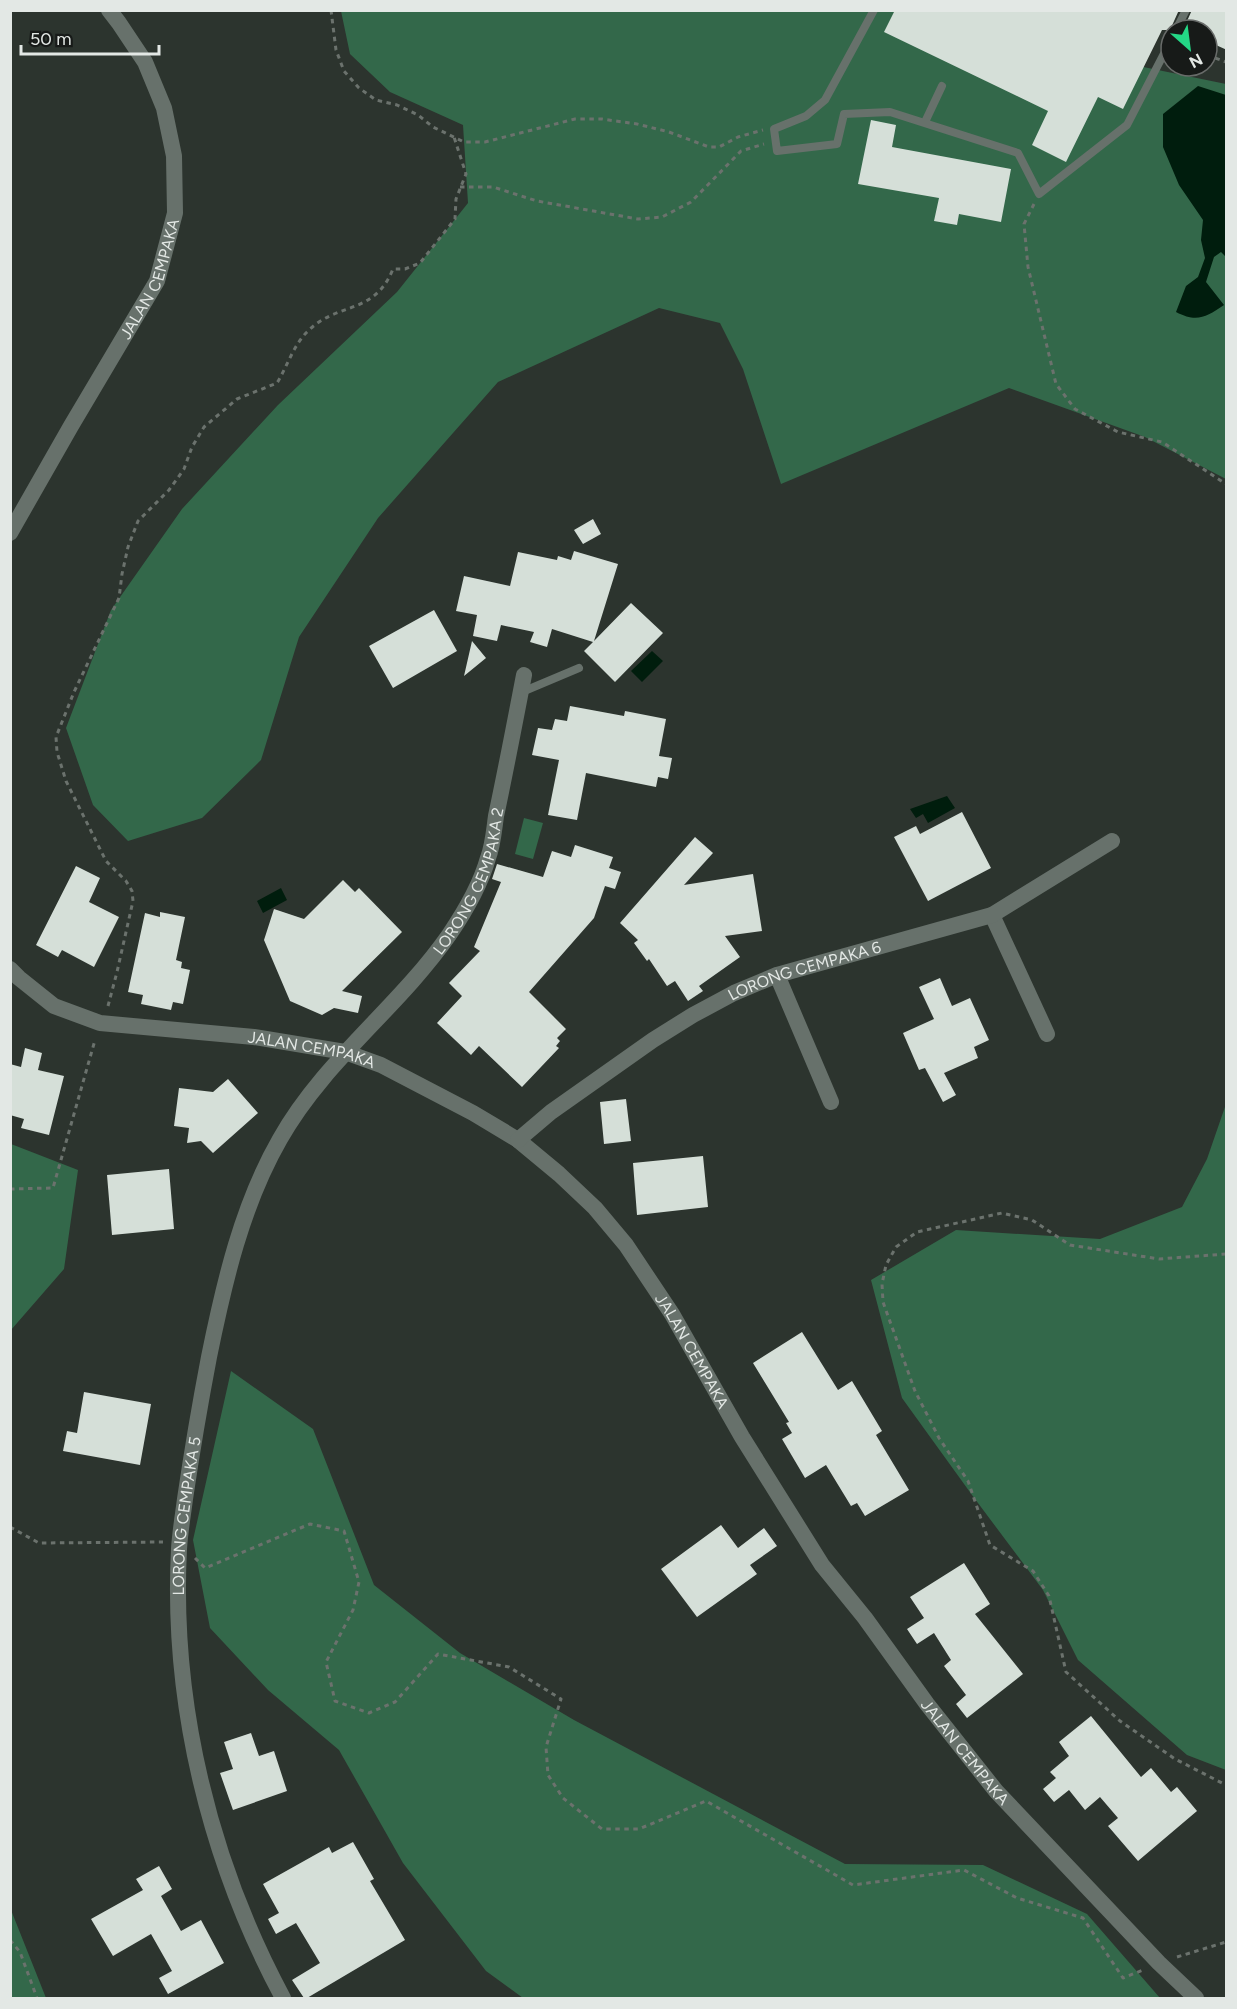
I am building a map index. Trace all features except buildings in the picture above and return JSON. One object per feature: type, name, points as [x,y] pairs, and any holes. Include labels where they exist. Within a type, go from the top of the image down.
[{"type":"street","name":"JALAN CEMPAKA","points":[[10,533],[157,281],[175,213],[174,156],[164,108],[145,62],[109,10]]},
{"type":"street","name":"LORONG CEMPAKA 2","points":[[345,1052],[383,1014],[421,970],[449,934],[469,901],[488,859],[524,675]]},
{"type":"street","name":"LORONG CEMPAKA 6","points":[[518,1140],[551,1112],[653,1040],[734,993],[777,975],[992,915],[1112,841]]},
{"type":"street","points":[[992,915],[1047,1034]]},
{"type":"street","name":"JALAN CEMPAKA","points":[[10,969],[54,1006],[100,1023],[254,1037],[345,1052],[381,1065],[473,1113],[518,1140],[559,1174],[595,1208],[626,1245],[672,1314],[742,1437],[822,1565],[865,1618],[927,1704],[996,1791],[1159,1963],[1196,1998]]},
{"type":"street","points":[[777,975],[831,1102]]},
{"type":"street","name":"LORONG CEMPAKA 5","points":[[283,1998],[238,1905],[215,1837],[197,1766],[185,1690],[178,1620],[180,1541],[194,1431],[215,1328],[239,1236],[259,1181],[280,1138],[309,1094],[345,1052]]},
{"type":"lane","points":[[874,10],[825,100],[806,116],[774,129],[777,151],[837,144],[844,114],[890,112],[1018,153],[1039,194],[1126,125],[1159,63]]},
{"type":"lane","points":[[925,122],[942,86]]},
{"type":"lane","points":[[520,693],[579,668]]},
{"type":"path","points":[[331,10],[336,50],[344,70],[359,88],[376,100],[397,105],[417,115],[433,127],[464,142],[485,142],[575,119],[602,119],[638,124],[669,132],[709,147],[719,147],[738,137],[774,129]]},
{"type":"path","points":[[10,1189],[53,1188],[100,1023],[107,1008],[133,901],[132,891],[126,881],[106,861],[66,781],[57,752],[56,737],[74,692],[119,598],[132,533],[138,521],[169,490],[184,470],[192,447],[204,427],[237,399],[277,383],[299,342],[306,332],[320,321],[330,315],[355,308],[381,291],[387,284],[393,269],[420,263],[455,219],[456,199],[466,174],[454,137]]},
{"type":"path","points":[[460,187],[494,187],[537,201],[638,219],[662,217],[691,202],[741,151],[775,141]]},
{"type":"path","points":[[1039,194],[1024,224],[1028,267],[1056,384],[1075,409],[1118,432],[1162,442],[1227,484]]},
{"type":"path","points":[[1227,1254],[1159,1259],[1070,1245],[1032,1220],[1002,1213],[917,1232],[896,1246],[886,1265],[882,1284],[883,1302],[915,1391],[939,1438],[968,1481],[990,1545],[1033,1571],[1048,1596],[1066,1672],[1120,1722],[1175,1759],[1227,1785]]},
{"type":"path","points":[[10,1527],[39,1543],[180,1541],[205,1568],[310,1524],[344,1531],[359,1582],[353,1610],[326,1662],[335,1701],[369,1713],[395,1702],[438,1654],[509,1667],[561,1699],[546,1747],[548,1775],[563,1798],[602,1829],[639,1829],[706,1801],[853,1885],[964,1870],[1017,1898],[1083,1918],[1123,1978],[1159,1963],[1227,1942]]},
{"type":"path","points":[[10,1940],[20,1952],[37,1998]]},
{"type":"green space","points":[[341,11],[991,11],[1085,55],[1159,70],[1159,78],[1197,78],[1226,84],[1226,479],[1145,437],[1009,388],[781,484],[743,369],[720,323],[659,308],[498,382],[378,518],[299,637],[261,760],[202,818],[128,841],[93,805],[66,728],[111,610],[182,509],[278,405],[397,292],[468,203],[463,125],[390,92],[350,54]]},
{"type":"green space","points":[[524,818],[543,823],[533,859],[515,854]]},
{"type":"green space","points":[[1226,1104],[1226,1770],[1187,1755],[1078,1660],[1043,1590],[902,1398],[871,1280],[956,1230],[1100,1239],[1182,1207],[1207,1159]]},
{"type":"green space","points":[[11,1144],[78,1170],[64,1269],[11,1330]]},
{"type":"green space","points":[[231,1371],[313,1429],[374,1585],[460,1653],[574,1720],[845,1864],[983,1865],[1087,1914],[1160,1998],[523,1998],[486,1971],[403,1863],[339,1750],[268,1690],[210,1628],[193,1540]]},
{"type":"green space","points":[[11,1910],[46,1998],[11,1998]]},
{"type":"shaded area","points":[[1198,86],[1226,95],[1226,257],[1221,252],[1214,257],[1206,282],[1224,305],[1196,318],[1176,312],[1186,286],[1198,277],[1205,258],[1201,240],[1203,220],[1179,185],[1163,147],[1163,114]]},
{"type":"shaded area","points":[[652,651],[663,661],[642,682],[631,671]]},
{"type":"shaded area","points":[[947,796],[955,808],[928,823],[923,814],[916,818],[910,809]]},
{"type":"shaded area","points":[[281,888],[287,900],[263,913],[257,901]]}]
